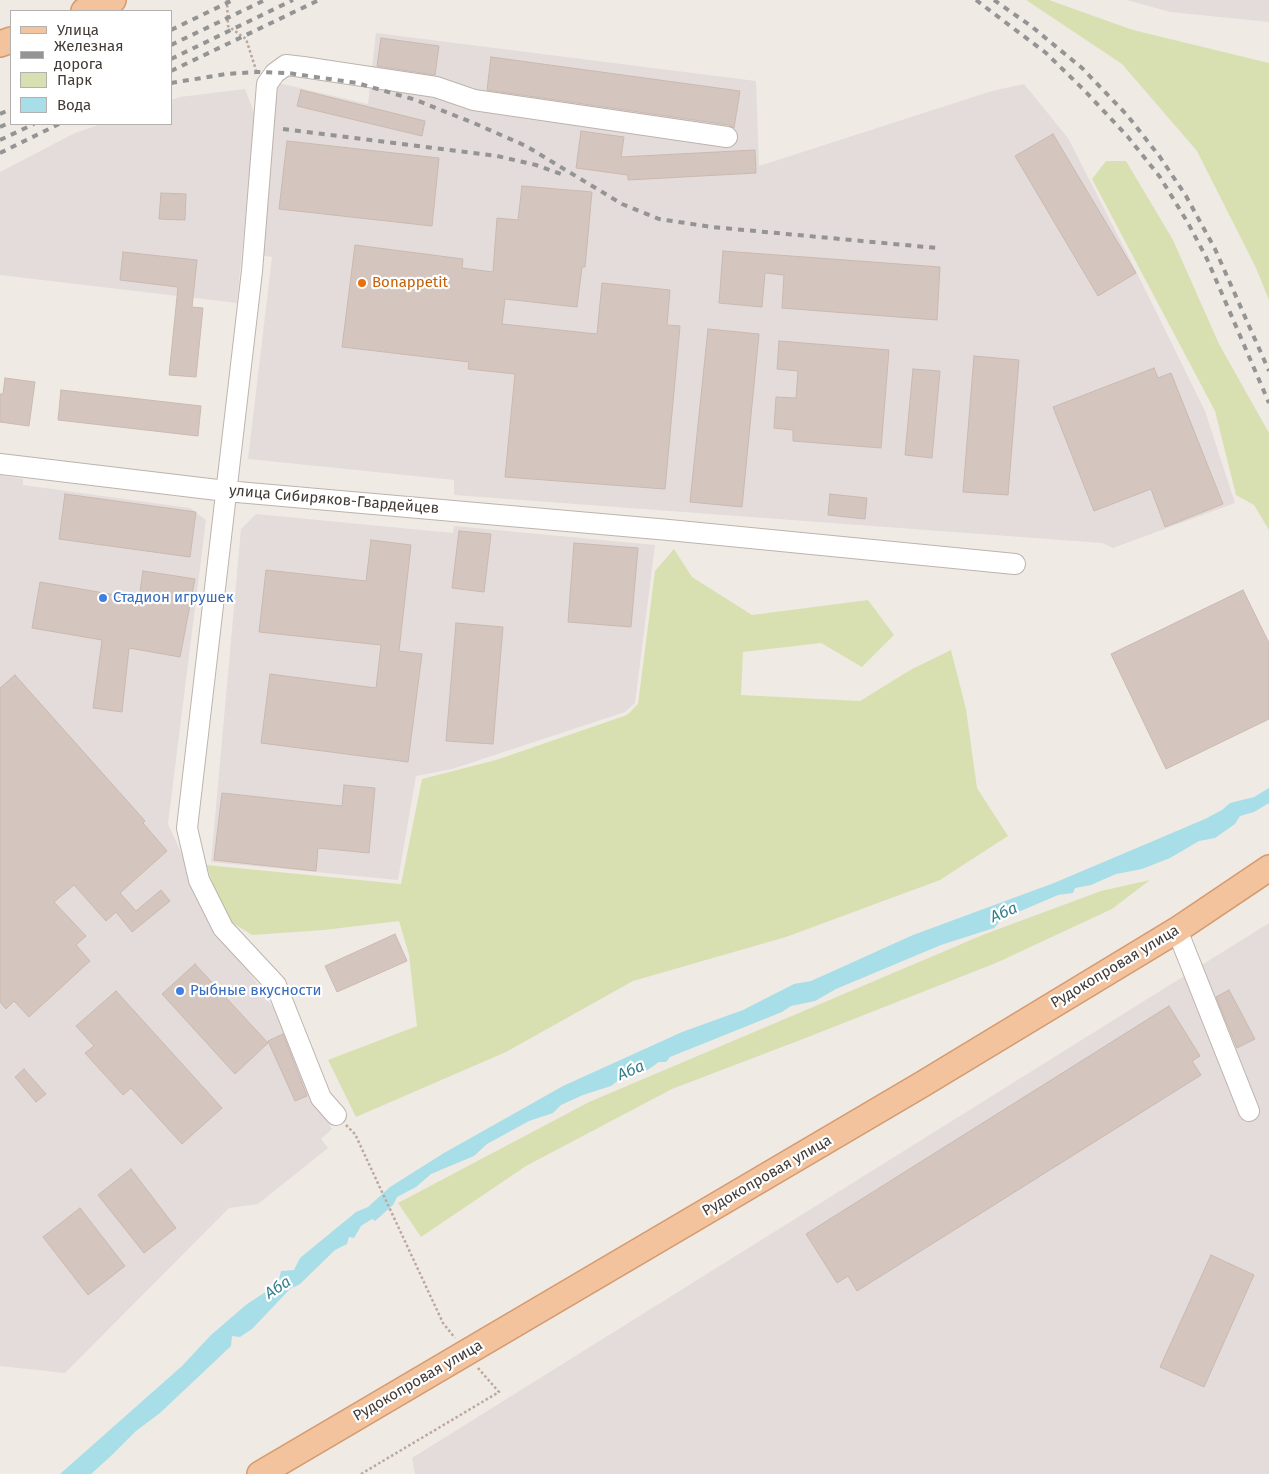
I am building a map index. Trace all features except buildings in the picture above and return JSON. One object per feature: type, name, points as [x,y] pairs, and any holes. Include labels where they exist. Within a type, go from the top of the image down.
[{"type":"main road","points":[[87,10],[113,0]]},
{"type":"main road","name":"Рудокопровая улица","points":[[260,1474],[921,1085],[1177,930],[1269,868]]},
{"type":"street","points":[[336,1115],[321,1098],[276,985],[223,928],[200,880],[187,828],[252,271],[267,84],[275,72],[286,65],[436,87],[474,100],[727,137]]},
{"type":"street","name":"улица Сибиряков-Гвардейцев","points":[[0,464],[226,491],[669,530],[1015,564]]},
{"type":"street","points":[[1177,930],[1249,1111]]},
{"type":"path","points":[[227,0],[228,26],[246,39],[257,72],[267,84]]},
{"type":"path","points":[[336,1115],[355,1134],[420,1274]]},
{"type":"shaded area","points":[[1127,0],[1269,0],[1269,22],[1170,12]]},
{"type":"shaded area","points":[[376,33],[756,81],[759,166],[992,91],[1024,84],[1068,138],[1138,275],[1205,411],[1235,503],[1113,548],[1102,543],[454,495],[454,480],[248,459],[272,257],[258,255],[278,83],[368,104]]},
{"type":"shaded area","points":[[245,89],[255,115],[237,303],[0,275],[0,172],[75,133],[98,125],[172,125],[172,100]]},
{"type":"shaded area","points":[[0,475],[23,479],[23,485],[190,508],[206,520],[168,824],[209,914],[288,1029],[320,1110],[332,1129],[321,1139],[328,1148],[258,1204],[229,1208],[65,1373],[0,1366]]},
{"type":"shaded area","points":[[256,514],[453,533],[454,526],[655,545],[635,703],[625,712],[452,769],[416,776],[398,880],[211,862],[241,529]]},
{"type":"shaded area","points":[[1269,923],[1269,1474],[415,1474],[412,1458]]},
{"type":"green space","points":[[1026,0],[1049,0],[1133,30],[1269,63],[1269,300],[1256,268],[1197,151],[1122,64]]},
{"type":"green space","points":[[1106,161],[1126,161],[1173,240],[1219,344],[1269,433],[1269,530],[1254,505],[1236,495],[1215,411],[1092,179]]},
{"type":"green space","points":[[674,549],[692,577],[752,615],[868,600],[894,635],[862,667],[821,643],[743,652],[741,695],[860,701],[912,669],[951,650],[966,709],[977,788],[1008,836],[940,880],[786,937],[633,981],[506,1052],[356,1117],[328,1060],[417,1026],[409,955],[399,921],[324,930],[252,935],[225,918],[206,865],[401,884],[422,779],[496,760],[627,715],[638,704],[655,571]]},
{"type":"green space","points":[[1150,880],[1112,909],[996,963],[672,1089],[526,1166],[421,1237],[398,1203],[589,1102],[985,934],[1101,891]]},
{"type":"water","name":"Аба","points":[[1269,788],[1269,803],[1254,812],[1240,816],[1235,824],[1215,838],[1199,841],[1170,858],[1142,869],[1116,874],[1091,885],[1075,888],[1073,893],[1058,895],[1002,919],[994,928],[941,945],[836,989],[815,1001],[791,1006],[782,1012],[670,1057],[666,1062],[659,1062],[646,1071],[640,1071],[635,1075],[620,1079],[611,1086],[583,1095],[561,1105],[553,1113],[529,1121],[487,1144],[474,1156],[431,1174],[416,1187],[397,1197],[393,1205],[375,1221],[372,1219],[361,1226],[354,1238],[349,1237],[347,1244],[335,1250],[300,1284],[290,1289],[252,1329],[240,1337],[232,1336],[231,1346],[160,1413],[136,1431],[91,1474],[60,1474],[182,1366],[211,1335],[247,1304],[278,1284],[281,1271],[294,1270],[300,1258],[356,1212],[368,1207],[390,1187],[444,1153],[563,1086],[682,1032],[743,1010],[794,984],[811,981],[913,935],[1054,883],[1205,819],[1222,810],[1230,803],[1254,797]]},
{"type":"railway","points":[[172,30],[233,0]]},
{"type":"railway","points":[[172,45],[265,0]]},
{"type":"railway","points":[[172,59],[293,0]]},
{"type":"railway","points":[[172,71],[319,0]]},
{"type":"railway","points":[[976,0],[1046,53],[1128,137],[1160,177],[1207,259],[1269,403]]},
{"type":"railway","points":[[994,0],[1031,26],[1082,68],[1127,115],[1160,157],[1186,196],[1215,249],[1269,371]]},
{"type":"railway","points":[[172,83],[226,74],[257,72],[288,73],[357,83],[416,100],[526,146],[622,204],[659,219],[712,227],[937,248]]},
{"type":"railway","points":[[0,114],[10,109]]},
{"type":"railway","points":[[0,127],[10,122]]},
{"type":"railway","points":[[0,140],[32,125]]},
{"type":"railway","points":[[0,153],[57,125]]},
{"type":"railway","points":[[283,129],[497,156],[536,165],[561,174]]},
{"type":"place","name":"Bonappetit","points":[[362,283]]},
{"type":"place","name":"Стадион игрушек","points":[[103,598]]},
{"type":"place","name":"Рыбные вкусности","points":[[180,991]]}]
